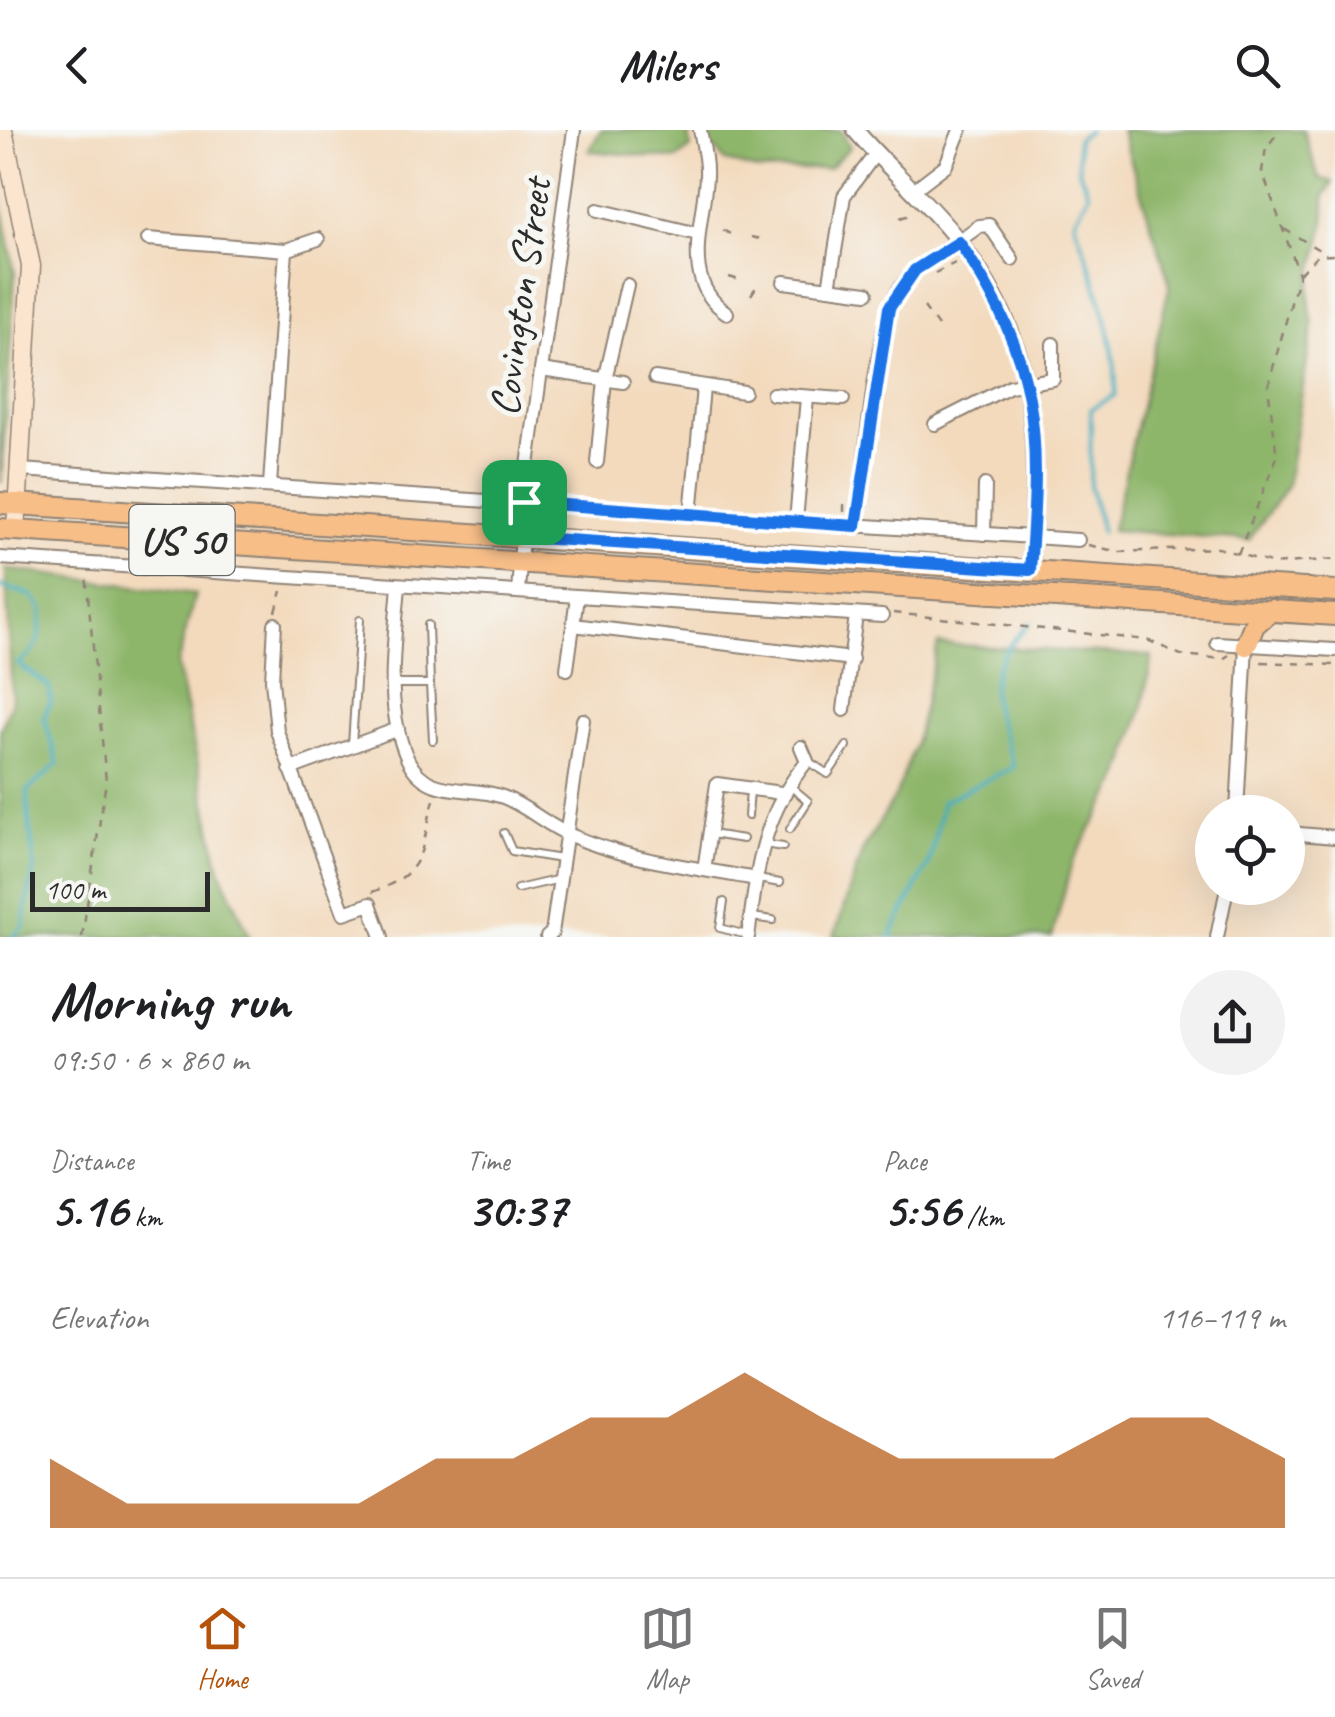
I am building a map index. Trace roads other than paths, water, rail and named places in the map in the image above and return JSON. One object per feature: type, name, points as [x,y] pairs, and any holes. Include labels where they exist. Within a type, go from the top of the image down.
[{"type":"main road","points":[[4,130],[6,166],[28,236],[32,298],[20,470],[9,503],[8,529]]},
{"type":"main road","name":"US 50","points":[[9,503],[1335,590]]},
{"type":"main road","name":"US 50","points":[[8,529],[1335,614]]},
{"type":"main road","points":[[1237,650],[1254,625],[1271,610]]},
{"type":"street","name":"Covington Street","points":[[518,592],[524,502],[574,130]]},
{"type":"street","points":[[700,130],[706,174],[698,234],[700,279],[706,295],[727,313]]},
{"type":"street","points":[[855,130],[959,242],[1000,304],[1028,384],[1037,464],[1030,570]]},
{"type":"street","points":[[912,191],[946,166],[960,130]]},
{"type":"street","points":[[829,288],[844,196],[876,153]]},
{"type":"street","points":[[598,210],[698,234]]},
{"type":"street","points":[[856,526],[889,308],[915,270],[980,226],[989,225],[1012,259]]},
{"type":"street","points":[[148,239],[286,250],[318,239]]},
{"type":"street","points":[[270,486],[286,250]]},
{"type":"street","points":[[784,282],[867,293]]},
{"type":"street","points":[[597,462],[605,380],[627,284]]},
{"type":"street","points":[[935,424],[1010,386],[1053,379],[1053,344]]},
{"type":"street","points":[[541,370],[622,382]]},
{"type":"street","points":[[655,378],[744,392]]},
{"type":"street","points":[[691,514],[702,388]]},
{"type":"street","points":[[773,394],[843,399]]},
{"type":"street","points":[[796,521],[807,398]]},
{"type":"street","points":[[20,470],[1078,540]]},
{"type":"street","points":[[984,534],[985,486]]},
{"type":"street","points":[[8,529],[7,558],[882,616]]},
{"type":"street","points":[[398,584],[393,684],[398,730],[410,763],[437,788],[502,796],[566,834],[632,859],[756,879]]},
{"type":"street","points":[[566,669],[577,597]]},
{"type":"street","points":[[844,710],[856,615]]},
{"type":"street","points":[[275,624],[276,725],[290,769],[344,913],[370,904],[382,937]]},
{"type":"street","points":[[573,625],[852,660]]},
{"type":"street","points":[[1216,650],[1335,650]]},
{"type":"street","points":[[1236,795],[1237,650]]},
{"type":"street","points":[[548,937],[583,720]]},
{"type":"street","points":[[290,769],[398,730]]},
{"type":"street","points":[[748,936],[762,844],[804,754]]},
{"type":"street","points":[[704,870],[717,784],[750,789],[785,788]]},
{"type":"street","points":[[1305,834],[1335,837]]},
{"type":"street","points":[[1216,937],[1224,905]]},
{"type":"lane","points":[[352,746],[360,620]]},
{"type":"lane","points":[[428,625],[433,740]]},
{"type":"lane","points":[[393,684],[430,684]]},
{"type":"lane","points":[[804,754],[828,774],[847,746]]},
{"type":"lane","points":[[785,788],[808,801],[790,829]]},
{"type":"lane","points":[[748,816],[750,789]]},
{"type":"lane","points":[[504,833],[512,851],[562,859]]},
{"type":"lane","points":[[710,834],[742,839]]},
{"type":"lane","points":[[762,844],[784,847]]},
{"type":"lane","points":[[517,890],[560,879]]},
{"type":"lane","points":[[756,879],[780,882]]},
{"type":"lane","points":[[724,902],[720,928],[748,936]]},
{"type":"lane","points":[[751,917],[773,920]]},
{"type":"waterway","points":[[1088,130],[1077,139],[1079,171],[1089,193],[1074,222],[1103,307],[1115,376],[1115,395],[1091,409],[1090,486],[1101,532]]},
{"type":"waterway","points":[[0,586],[31,595],[42,608],[38,640],[18,664],[49,686],[51,701],[44,717],[58,764],[28,790],[34,868],[25,925],[13,937]]},
{"type":"waterway","points":[[890,937],[929,863],[943,801],[1014,767],[994,706],[993,690],[1001,659],[1030,623]]}]
